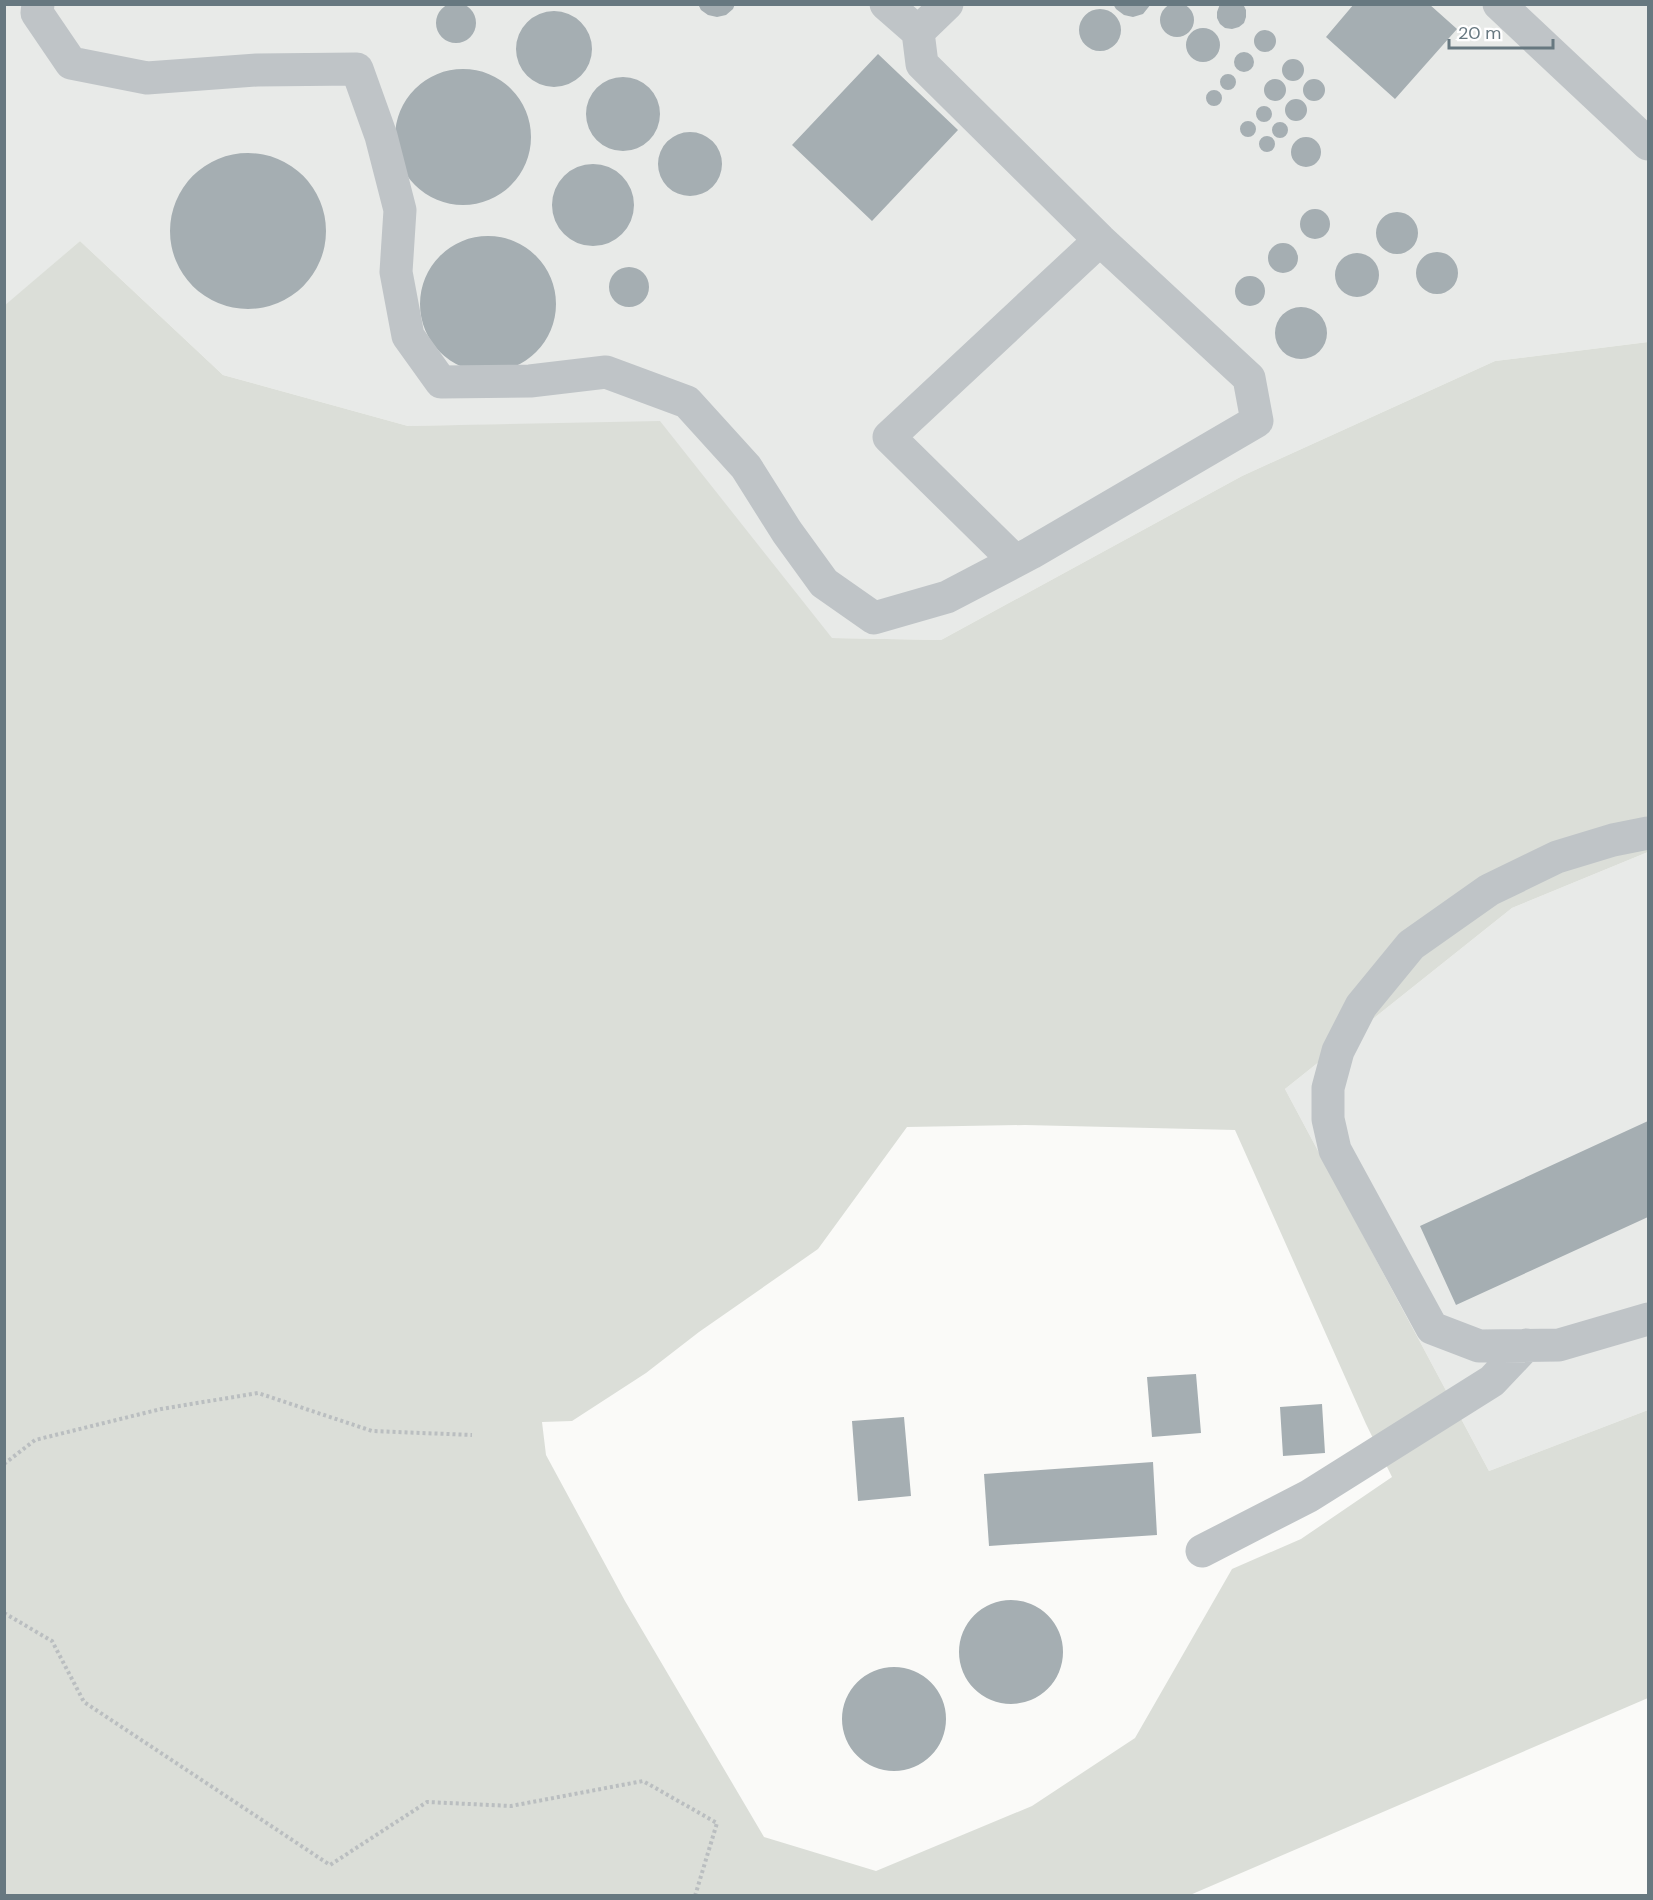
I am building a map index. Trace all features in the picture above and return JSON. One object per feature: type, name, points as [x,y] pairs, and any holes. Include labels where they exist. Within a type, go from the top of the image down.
[{"type":"lane","points":[[38,4],[38,13],[71,63],[147,78],[257,70],[357,69],[381,136],[400,210],[396,272],[408,336],[441,382],[530,381],[606,372],[687,402],[746,466],[787,531],[824,583],[874,618],[947,597],[1015,561],[1257,421],[1249,378],[1100,240],[922,64],[918,32],[886,4]]},
{"type":"lane","points":[[918,32],[947,4]]},
{"type":"lane","points":[[1499,4],[1648,144]]},
{"type":"lane","points":[[1015,561],[889,437],[1100,240]]},
{"type":"lane","points":[[1648,833],[1613,840],[1557,857],[1489,890],[1412,945],[1361,1006],[1338,1051],[1328,1088],[1328,1119],[1335,1150],[1432,1328],[1479,1346],[1559,1345],[1648,1319]]},
{"type":"lane","points":[[1202,1551],[1309,1496],[1492,1381],[1526,1345]]},
{"type":"path","points":[[4,1464],[35,1440],[161,1409],[258,1393],[372,1431],[472,1435]]},
{"type":"path","points":[[4,1613],[52,1641],[84,1701],[330,1865],[428,1802],[511,1806],[643,1781],[717,1823],[695,1896]]},
{"type":"shaded area","points":[[5,5],[1648,5],[1648,342],[1495,361],[1242,476],[941,640],[831,638],[660,422],[408,426],[223,375],[80,241],[5,306]]},
{"type":"shaded area","points":[[80,241],[223,375],[408,426],[660,421],[832,638],[941,640],[1242,476],[1495,361],[1648,342],[1648,852],[1512,908],[1285,1089],[1489,1471],[1648,1410],[1648,1698],[1190,1895],[5,1895],[4,306]],"holes":[[[1025,1125],[1235,1130],[1366,1424],[1392,1477],[1301,1539],[1232,1569],[1135,1738],[1032,1806],[876,1871],[764,1837],[625,1601],[546,1455],[542,1422],[572,1421],[646,1373],[699,1332],[818,1249],[907,1127]]]},
{"type":"shaded area","points":[[1648,852],[1648,1410],[1489,1471],[1285,1089],[1512,908]]},
{"type":"building","points":[[456,3],[464,4],[470,9],[475,15],[475,31],[470,37],[464,42],[456,43],[448,42],[442,37],[437,31],[436,23],[437,15],[442,9],[448,4]]},
{"type":"building","points":[[1177,3],[1189,8],[1194,20],[1189,32],[1177,37],[1165,32],[1160,20],[1165,8]]},
{"type":"building","points":[[698,4],[735,4],[726,15],[717,17],[708,15],[701,10]]},
{"type":"building","points":[[1113,4],[1151,4],[1143,14],[1133,17],[1124,15]]},
{"type":"building","points":[[1220,4],[1243,4],[1246,10],[1244,23],[1232,29],[1225,28],[1217,18]]},
{"type":"building","points":[[1354,4],[1429,4],[1457,29],[1395,99],[1326,37]]},
{"type":"building","points":[[1100,9],[1115,15],[1121,30],[1115,45],[1100,51],[1085,45],[1079,30],[1085,15]]},
{"type":"building","points":[[554,11],[568,14],[581,22],[589,35],[592,49],[589,63],[581,76],[568,84],[554,87],[540,84],[527,76],[519,63],[516,49],[519,35],[527,22],[540,14]]},
{"type":"building","points":[[1203,28],[1215,33],[1220,45],[1215,57],[1203,62],[1191,57],[1186,45],[1191,33]]},
{"type":"building","points":[[1265,30],[1275,37],[1276,41],[1269,51],[1265,52],[1255,45],[1254,41],[1261,31]]},
{"type":"building","points":[[1240,52],[1248,52],[1254,58],[1254,66],[1248,72],[1240,72],[1234,66],[1234,58]]},
{"type":"building","points":[[878,54],[958,130],[872,221],[792,145]]},
{"type":"building","points":[[1293,59],[1301,62],[1304,70],[1301,78],[1293,81],[1285,78],[1282,70],[1285,62]]},
{"type":"building","points":[[463,69],[489,74],[501,80],[511,89],[520,99],[526,111],[531,137],[526,163],[520,175],[511,185],[501,194],[489,200],[463,205],[437,200],[425,194],[415,185],[406,175],[400,163],[395,137],[400,111],[406,99],[415,89],[425,80],[437,74]]},
{"type":"building","points":[[1228,74],[1234,76],[1236,82],[1234,88],[1228,90],[1222,88],[1220,82],[1222,76]]},
{"type":"building","points":[[623,77],[637,80],[649,88],[657,100],[660,114],[657,128],[649,140],[637,148],[623,151],[609,148],[597,140],[589,128],[586,114],[589,100],[597,88],[609,80]]},
{"type":"building","points":[[1275,79],[1283,82],[1286,90],[1283,98],[1275,101],[1267,98],[1264,90],[1267,82]]},
{"type":"building","points":[[1314,79],[1322,82],[1325,90],[1322,98],[1314,101],[1306,98],[1303,90],[1306,82]]},
{"type":"building","points":[[1214,90],[1220,92],[1222,98],[1220,104],[1214,106],[1208,104],[1206,98],[1208,92]]},
{"type":"building","points":[[1296,99],[1304,102],[1307,110],[1304,118],[1296,121],[1288,118],[1285,110],[1288,102]]},
{"type":"building","points":[[1264,106],[1270,108],[1272,114],[1270,120],[1264,122],[1258,120],[1256,114],[1258,108]]},
{"type":"building","points":[[1248,121],[1254,123],[1256,129],[1254,135],[1248,137],[1242,135],[1240,129],[1242,123]]},
{"type":"building","points":[[1280,122],[1286,124],[1288,130],[1286,136],[1280,138],[1274,136],[1272,130],[1274,124]]},
{"type":"building","points":[[690,132],[702,134],[713,141],[720,152],[722,164],[720,176],[713,187],[702,194],[690,196],[678,194],[667,187],[660,176],[658,164],[660,152],[667,141],[678,134]]},
{"type":"building","points":[[1267,136],[1273,138],[1275,144],[1273,150],[1267,152],[1261,150],[1259,144],[1261,138]]},
{"type":"building","points":[[1306,137],[1317,141],[1321,152],[1317,163],[1306,167],[1295,163],[1291,152],[1295,141]]},
{"type":"building","points":[[248,153],[278,159],[303,176],[320,201],[326,231],[320,261],[303,286],[278,303],[248,309],[218,303],[193,286],[176,261],[170,231],[176,201],[193,176],[218,159]]},
{"type":"building","points":[[585,164],[601,164],[616,171],[627,182],[634,197],[631,221],[622,234],[601,246],[585,246],[570,239],[559,228],[552,213],[552,197],[559,182],[570,171]]},
{"type":"building","points":[[1315,209],[1326,213],[1330,224],[1326,235],[1315,239],[1304,235],[1300,224],[1304,213]]},
{"type":"building","points":[[1397,212],[1405,213],[1412,218],[1417,225],[1417,241],[1412,248],[1405,253],[1397,254],[1389,253],[1382,248],[1377,241],[1376,233],[1377,225],[1382,218],[1389,213]]},
{"type":"building","points":[[488,236],[514,241],[526,247],[536,256],[545,266],[551,278],[556,304],[551,330],[545,342],[536,352],[526,361],[514,367],[488,372],[462,367],[450,361],[440,352],[431,342],[425,330],[420,304],[425,278],[431,266],[440,256],[450,247],[462,241]]},
{"type":"building","points":[[1283,243],[1294,247],[1298,258],[1294,269],[1283,273],[1272,269],[1268,258],[1272,247]]},
{"type":"building","points":[[1437,252],[1452,258],[1458,273],[1452,288],[1437,294],[1422,288],[1416,273],[1422,258]]},
{"type":"building","points":[[1357,253],[1372,260],[1379,275],[1372,290],[1357,297],[1342,290],[1335,275],[1342,260]]},
{"type":"building","points":[[629,267],[637,268],[643,273],[648,279],[648,295],[643,301],[637,306],[629,307],[621,306],[615,301],[610,295],[609,287],[610,279],[615,273],[621,268]]},
{"type":"building","points":[[1250,276],[1261,280],[1265,291],[1261,302],[1250,306],[1239,302],[1235,291],[1239,280]]},
{"type":"building","points":[[1301,307],[1315,311],[1323,319],[1327,333],[1323,347],[1315,355],[1301,359],[1287,355],[1279,347],[1275,333],[1279,319],[1287,311]]},
{"type":"building","points":[[1648,1121],[1648,1217],[1456,1305],[1420,1226]]},
{"type":"building","points":[[1196,1374],[1201,1433],[1152,1437],[1147,1377]]},
{"type":"building","points":[[1322,1404],[1325,1453],[1283,1456],[1280,1407]]},
{"type":"building","points":[[904,1417],[911,1496],[858,1501],[852,1421]]},
{"type":"building","points":[[1153,1462],[1157,1535],[989,1546],[984,1474]]},
{"type":"building","points":[[1011,1600],[1031,1604],[1048,1615],[1059,1632],[1063,1652],[1059,1672],[1048,1689],[1031,1700],[1011,1704],[991,1700],[974,1689],[963,1672],[959,1652],[963,1632],[974,1615],[991,1604]]},
{"type":"building","points":[[894,1667],[914,1671],[931,1682],[942,1699],[946,1719],[942,1739],[931,1756],[914,1767],[894,1771],[874,1767],[857,1756],[846,1739],[842,1719],[846,1699],[857,1682],[874,1671]]}]
